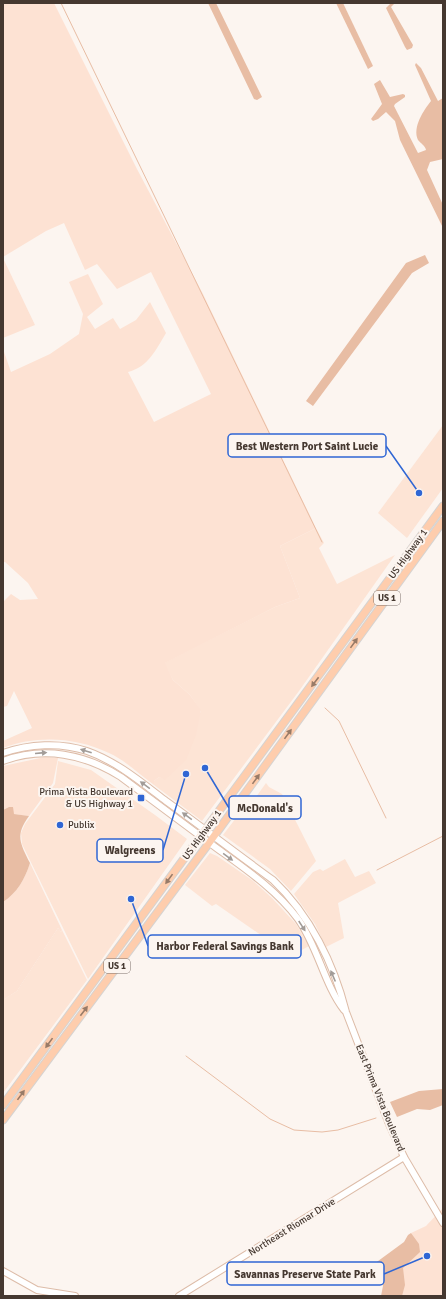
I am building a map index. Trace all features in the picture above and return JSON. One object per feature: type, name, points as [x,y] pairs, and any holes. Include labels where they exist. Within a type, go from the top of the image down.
[{"type":"main road","name":"US Highway 1","points":[[3,1105],[443,506]]},
{"type":"main road","name":"US Highway 1","points":[[3,1120],[209,843],[443,521]]},
{"type":"main road","points":[[331,675],[338,650]]},
{"type":"main road","points":[[325,684],[330,661]]},
{"type":"main road","points":[[70,1030],[69,1024],[72,1012]]},
{"type":"main road","points":[[60,1042],[63,1031],[61,1026]]},
{"type":"street","name":"East Prima Vista Boulevard","points":[[3,753],[27,747],[47,745],[69,747],[86,751],[108,760],[128,772],[274,880],[303,914],[320,943],[342,995],[346,1012],[384,1112],[404,1157],[443,1223]]},
{"type":"street","name":"East Prima Vista Boulevard","points":[[3,761],[29,754],[48,753],[83,758],[105,767],[121,777],[267,886],[298,918],[317,952],[337,1001],[346,1012]]},
{"type":"street","name":"Northeast Riomar Drive","points":[[179,1296],[404,1157]]},
{"type":"street","points":[[3,1266],[37,1285],[41,1293]]},
{"type":"street","points":[[3,1271],[41,1293],[75,1296]]},
{"type":"shaded area","points":[[3,3],[54,3],[137,169],[203,294],[316,528],[280,546],[300,598],[275,607],[165,663],[173,680],[190,695],[201,710],[196,735],[186,760],[165,780],[159,777],[154,781],[154,785],[115,756],[83,744],[70,741],[42,740],[29,741],[3,748],[3,741],[32,728],[14,691],[7,706],[3,707],[3,602],[11,594],[20,600],[38,599],[28,583],[5,562],[3,562],[3,349],[11,372],[50,354],[79,334],[83,314],[69,282],[88,274],[103,304],[87,317],[95,329],[113,318],[120,329],[136,320],[150,302],[166,333],[151,357],[135,370],[128,372],[154,422],[211,394],[151,272],[117,289],[97,264],[85,270],[64,223],[46,231],[3,257]]},
{"type":"shaded area","points":[[208,3],[216,3],[262,97],[257,100],[254,99]]},
{"type":"shaded area","points":[[336,3],[343,3],[373,66],[368,69]]},
{"type":"shaded area","points":[[391,3],[395,3],[391,7],[413,45],[412,48],[407,50],[405,47],[386,8]]},
{"type":"shaded area","points":[[416,63],[421,68],[438,101],[443,98],[443,159],[430,162],[427,170],[443,205],[443,228],[400,140],[395,121],[386,112],[378,119],[373,121],[371,119],[382,104],[374,84],[380,80],[390,97],[403,94],[405,95],[405,97],[394,106],[418,153],[426,150],[418,140],[417,130],[420,119],[431,101],[415,65]]},
{"type":"shaded area","points":[[425,255],[429,263],[412,273],[313,406],[306,401],[406,263]]},
{"type":"shaded area","points":[[3,258],[35,325],[3,338]]},
{"type":"shaded area","points":[[443,425],[443,488],[407,538],[378,513]]},
{"type":"shaded area","points":[[316,528],[324,543],[319,548],[337,584],[395,555],[299,691],[202,821],[154,785],[154,781],[159,777],[165,779],[170,774],[201,711],[190,695],[173,680],[164,663],[275,607],[300,598],[280,546]]},
{"type":"shaded area","points":[[45,757],[58,758],[53,783],[29,816],[14,814],[9,807],[3,810],[3,766]]},
{"type":"shaded area","points":[[58,761],[91,770],[187,839],[88,979],[22,844],[21,833],[25,824],[55,784]]},
{"type":"shaded area","points":[[266,783],[269,787],[282,794],[316,861],[291,891],[270,869],[223,835],[236,818],[245,819],[246,811]]},
{"type":"shaded area","points":[[13,807],[14,814],[29,816],[22,829],[20,839],[30,863],[26,875],[20,885],[3,902],[3,810]]},
{"type":"shaded area","points":[[210,853],[217,856],[252,880],[272,898],[296,924],[309,946],[291,956],[216,904],[212,906],[185,885]]},
{"type":"shaded area","points":[[345,859],[355,877],[369,871],[376,883],[338,903],[344,938],[326,947],[315,924],[294,894],[313,872],[320,869],[323,871]]},
{"type":"shaded area","points":[[30,863],[62,930],[61,932],[58,928],[17,991],[3,1000],[3,902],[20,885],[26,875]]},
{"type":"shaded area","points":[[58,928],[61,932],[62,930],[87,980],[3,1093],[3,1000],[17,991]]},
{"type":"shaded area","points":[[443,1089],[443,1105],[430,1110],[417,1109],[397,1117],[390,1102],[419,1091]]},
{"type":"shaded area","points":[[443,1208],[443,1296],[399,1296],[399,1270],[419,1249],[411,1233],[426,1226]]},
{"type":"shaded area","points":[[411,1233],[419,1244],[420,1252],[403,1268],[405,1285],[402,1296],[381,1296],[383,1286],[374,1264],[404,1242]]},
{"type":"waterway","points":[[61,3],[322,542]]},
{"type":"waterway","points":[[325,708],[339,721],[386,818]]},
{"type":"waterway","points":[[377,870],[443,836]]},
{"type":"waterway","points":[[186,1056],[270,1119],[294,1130],[322,1132],[338,1130],[376,1118]]},
{"type":"place","name":"Best Western Port Saint Lucie","points":[[419,493]]},
{"type":"place","name":"McDonald's","points":[[205,768]]},
{"type":"place","name":"Walgreens","points":[[186,774]]},
{"type":"place","name":"Prima Vista Boulevard & US Highway 1","points":[[141,798]]},
{"type":"place","name":"Publix","points":[[60,825]]},
{"type":"place","name":"Harbor Federal Savings Bank","points":[[131,899]]},
{"type":"place","name":"Savannas Preserve State Park","points":[[427,1256]]}]
